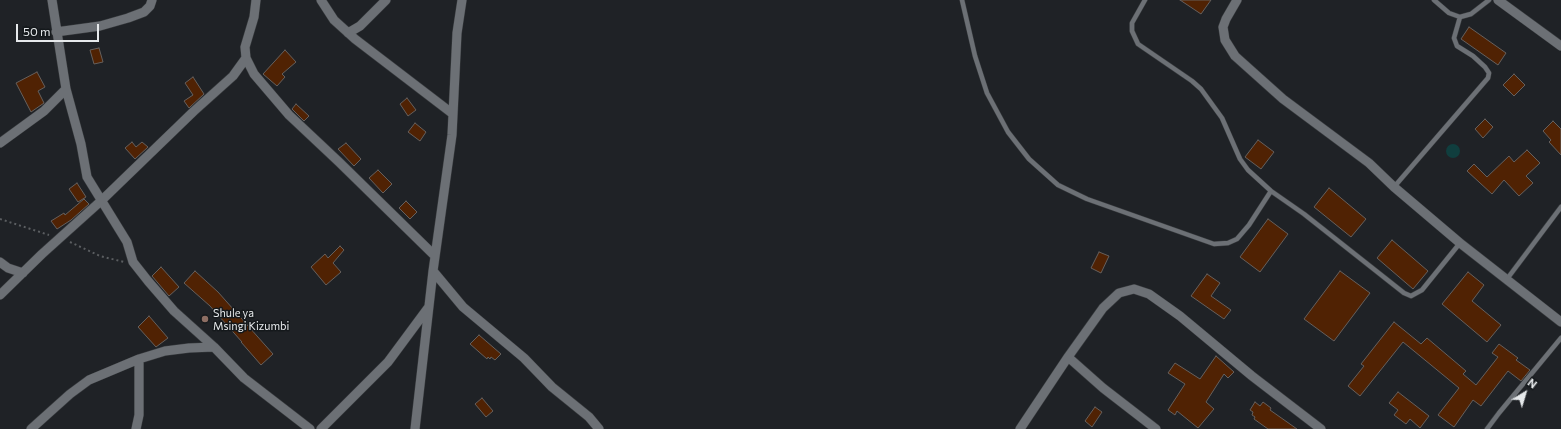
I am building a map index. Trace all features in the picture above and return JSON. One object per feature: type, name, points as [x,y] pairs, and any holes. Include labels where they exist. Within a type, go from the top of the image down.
[{"type":"street","points":[[52,0],[66,89],[78,131],[87,176],[127,242],[133,262],[174,311],[244,378],[310,429]]},
{"type":"street","points":[[56,32],[100,26],[128,18],[144,12],[150,6],[152,0]]},
{"type":"street","points":[[256,0],[254,17],[245,47],[246,58],[254,74],[289,115],[435,256]]},
{"type":"street","points":[[321,0],[334,20],[348,33],[453,114]]},
{"type":"street","points":[[348,33],[360,26],[386,0]]},
{"type":"street","points":[[414,429],[433,271],[452,135],[458,33],[462,0]]},
{"type":"street","points":[[1237,0],[1223,28],[1225,40],[1235,56],[1283,99],[1369,163],[1394,187],[1460,244],[1561,322]]},
{"type":"street","points":[[1498,0],[1561,46]]},
{"type":"street","points":[[0,295],[102,200],[194,111],[233,76],[246,58]]},
{"type":"street","points":[[0,143],[44,111],[66,89]]},
{"type":"street","points":[[0,262],[8,268],[23,273]]},
{"type":"street","points":[[433,271],[463,307],[524,358],[552,387],[590,417],[599,429]]},
{"type":"street","points":[[1020,429],[1103,308],[1119,293],[1134,289],[1149,294],[1180,316],[1252,376],[1321,429]]},
{"type":"street","points":[[321,429],[388,362],[429,307]]},
{"type":"street","points":[[31,429],[70,394],[89,380],[139,359],[165,351],[189,348],[214,348]]},
{"type":"street","points":[[1068,357],[1103,388],[1156,429]]},
{"type":"street","points":[[136,429],[139,416],[139,359]]},
{"type":"lane","points":[[962,0],[975,56],[987,93],[1008,132],[1029,159],[1058,185],[1087,199],[1214,244],[1228,243],[1237,240],[1249,225],[1271,191]]},
{"type":"lane","points":[[1145,0],[1132,23],[1132,31],[1138,44],[1192,81],[1201,89],[1222,118],[1240,159],[1248,170],[1271,191],[1304,214],[1404,293],[1412,296],[1422,290],[1460,244]]},
{"type":"lane","points":[[1434,0],[1449,13],[1460,17],[1471,14],[1489,0]]},
{"type":"lane","points":[[1394,187],[1488,78],[1489,73],[1485,67],[1473,56],[1457,46],[1454,38],[1460,17]]},
{"type":"lane","points":[[1507,279],[1561,207]]},
{"type":"lane","points":[[1487,429],[1561,338]]},
{"type":"path","points":[[0,219],[40,233],[60,238],[106,258],[126,263],[133,262]]},
{"type":"water","points":[[1453,144],[1458,146],[1460,151],[1458,156],[1453,158],[1448,156],[1446,151],[1448,146]]},
{"type":"building","points":[[1180,0],[1211,0],[1201,14]]},
{"type":"building","points":[[1469,27],[1506,53],[1498,65],[1461,39]]},
{"type":"building","points":[[99,48],[103,62],[94,64],[90,50]]},
{"type":"building","points":[[285,50],[296,62],[282,74],[285,77],[277,86],[263,74]]},
{"type":"building","points":[[37,72],[45,87],[38,91],[44,103],[31,112],[16,83]]},
{"type":"building","points":[[1514,74],[1525,85],[1514,96],[1503,85]]},
{"type":"building","points":[[193,77],[204,94],[189,108],[184,101],[193,95],[185,83]]},
{"type":"building","points":[[407,98],[416,110],[408,116],[400,104]]},
{"type":"building","points":[[296,104],[309,116],[304,121],[292,109]]},
{"type":"building","points":[[1485,119],[1493,127],[1483,138],[1475,129]]},
{"type":"building","points":[[1553,121],[1561,129],[1561,155],[1549,142],[1551,140],[1543,131]]},
{"type":"building","points":[[415,123],[426,132],[420,141],[408,132]]},
{"type":"building","points":[[1258,140],[1274,152],[1261,169],[1245,157]]},
{"type":"building","points":[[132,142],[136,147],[142,142],[148,147],[135,159],[125,148]]},
{"type":"building","points":[[346,143],[361,159],[354,166],[338,149]]},
{"type":"building","points":[[1527,150],[1540,163],[1526,176],[1533,183],[1519,196],[1504,180],[1492,194],[1467,171],[1474,164],[1487,177],[1509,156],[1514,162]]},
{"type":"building","points":[[378,170],[392,184],[383,193],[369,178]]},
{"type":"building","points":[[77,183],[86,197],[78,202],[69,189]]},
{"type":"building","points":[[1329,188],[1366,219],[1351,237],[1314,207]]},
{"type":"building","points":[[84,199],[89,204],[71,220],[57,229],[51,221],[64,213],[65,215]]},
{"type":"building","points":[[406,201],[417,212],[410,219],[399,208]]},
{"type":"building","points":[[1268,219],[1288,234],[1260,272],[1240,257]]},
{"type":"building","points":[[1392,240],[1428,271],[1413,289],[1377,258]]},
{"type":"building","points":[[340,246],[344,250],[333,263],[341,272],[326,285],[311,267],[325,254],[328,258]]},
{"type":"building","points":[[1099,252],[1109,256],[1101,273],[1091,268]]},
{"type":"building","points":[[161,267],[179,287],[169,296],[152,276]]},
{"type":"building","points":[[195,271],[218,292],[273,354],[261,365],[210,306],[184,283]]},
{"type":"building","points":[[1340,271],[1370,293],[1334,341],[1304,319]]},
{"type":"building","points":[[1468,272],[1484,285],[1472,301],[1501,325],[1487,342],[1442,304]]},
{"type":"building","points":[[1207,274],[1220,283],[1211,296],[1231,310],[1224,319],[1191,296]]},
{"type":"building","points":[[149,316],[168,338],[156,347],[138,327]]},
{"type":"building","points":[[1394,322],[1421,344],[1427,338],[1466,371],[1463,374],[1476,385],[1498,357],[1492,353],[1499,344],[1518,358],[1516,360],[1530,370],[1521,381],[1508,371],[1481,406],[1473,400],[1454,427],[1438,415],[1459,388],[1403,342],[1360,396],[1348,386],[1364,366],[1361,364]]},
{"type":"building","points":[[479,335],[501,354],[495,360],[491,357],[490,359],[488,357],[487,359],[470,344]]},
{"type":"building","points":[[1216,356],[1234,372],[1228,378],[1224,374],[1206,402],[1214,409],[1198,428],[1177,411],[1175,415],[1168,410],[1185,384],[1168,373],[1175,363],[1200,379]]},
{"type":"building","points":[[1398,392],[1429,416],[1420,428],[1410,419],[1406,424],[1394,415],[1398,410],[1389,403]]},
{"type":"building","points":[[482,398],[493,411],[486,417],[475,404]]},
{"type":"building","points":[[1255,402],[1260,406],[1263,402],[1271,408],[1270,410],[1297,429],[1268,429],[1254,419],[1255,417],[1252,415],[1253,412],[1250,410]]},
{"type":"building","points":[[1095,407],[1102,412],[1092,427],[1085,421]]},
{"type":"place","name":"Shule ya Msingi Kizumbi","points":[[205,319]]}]
